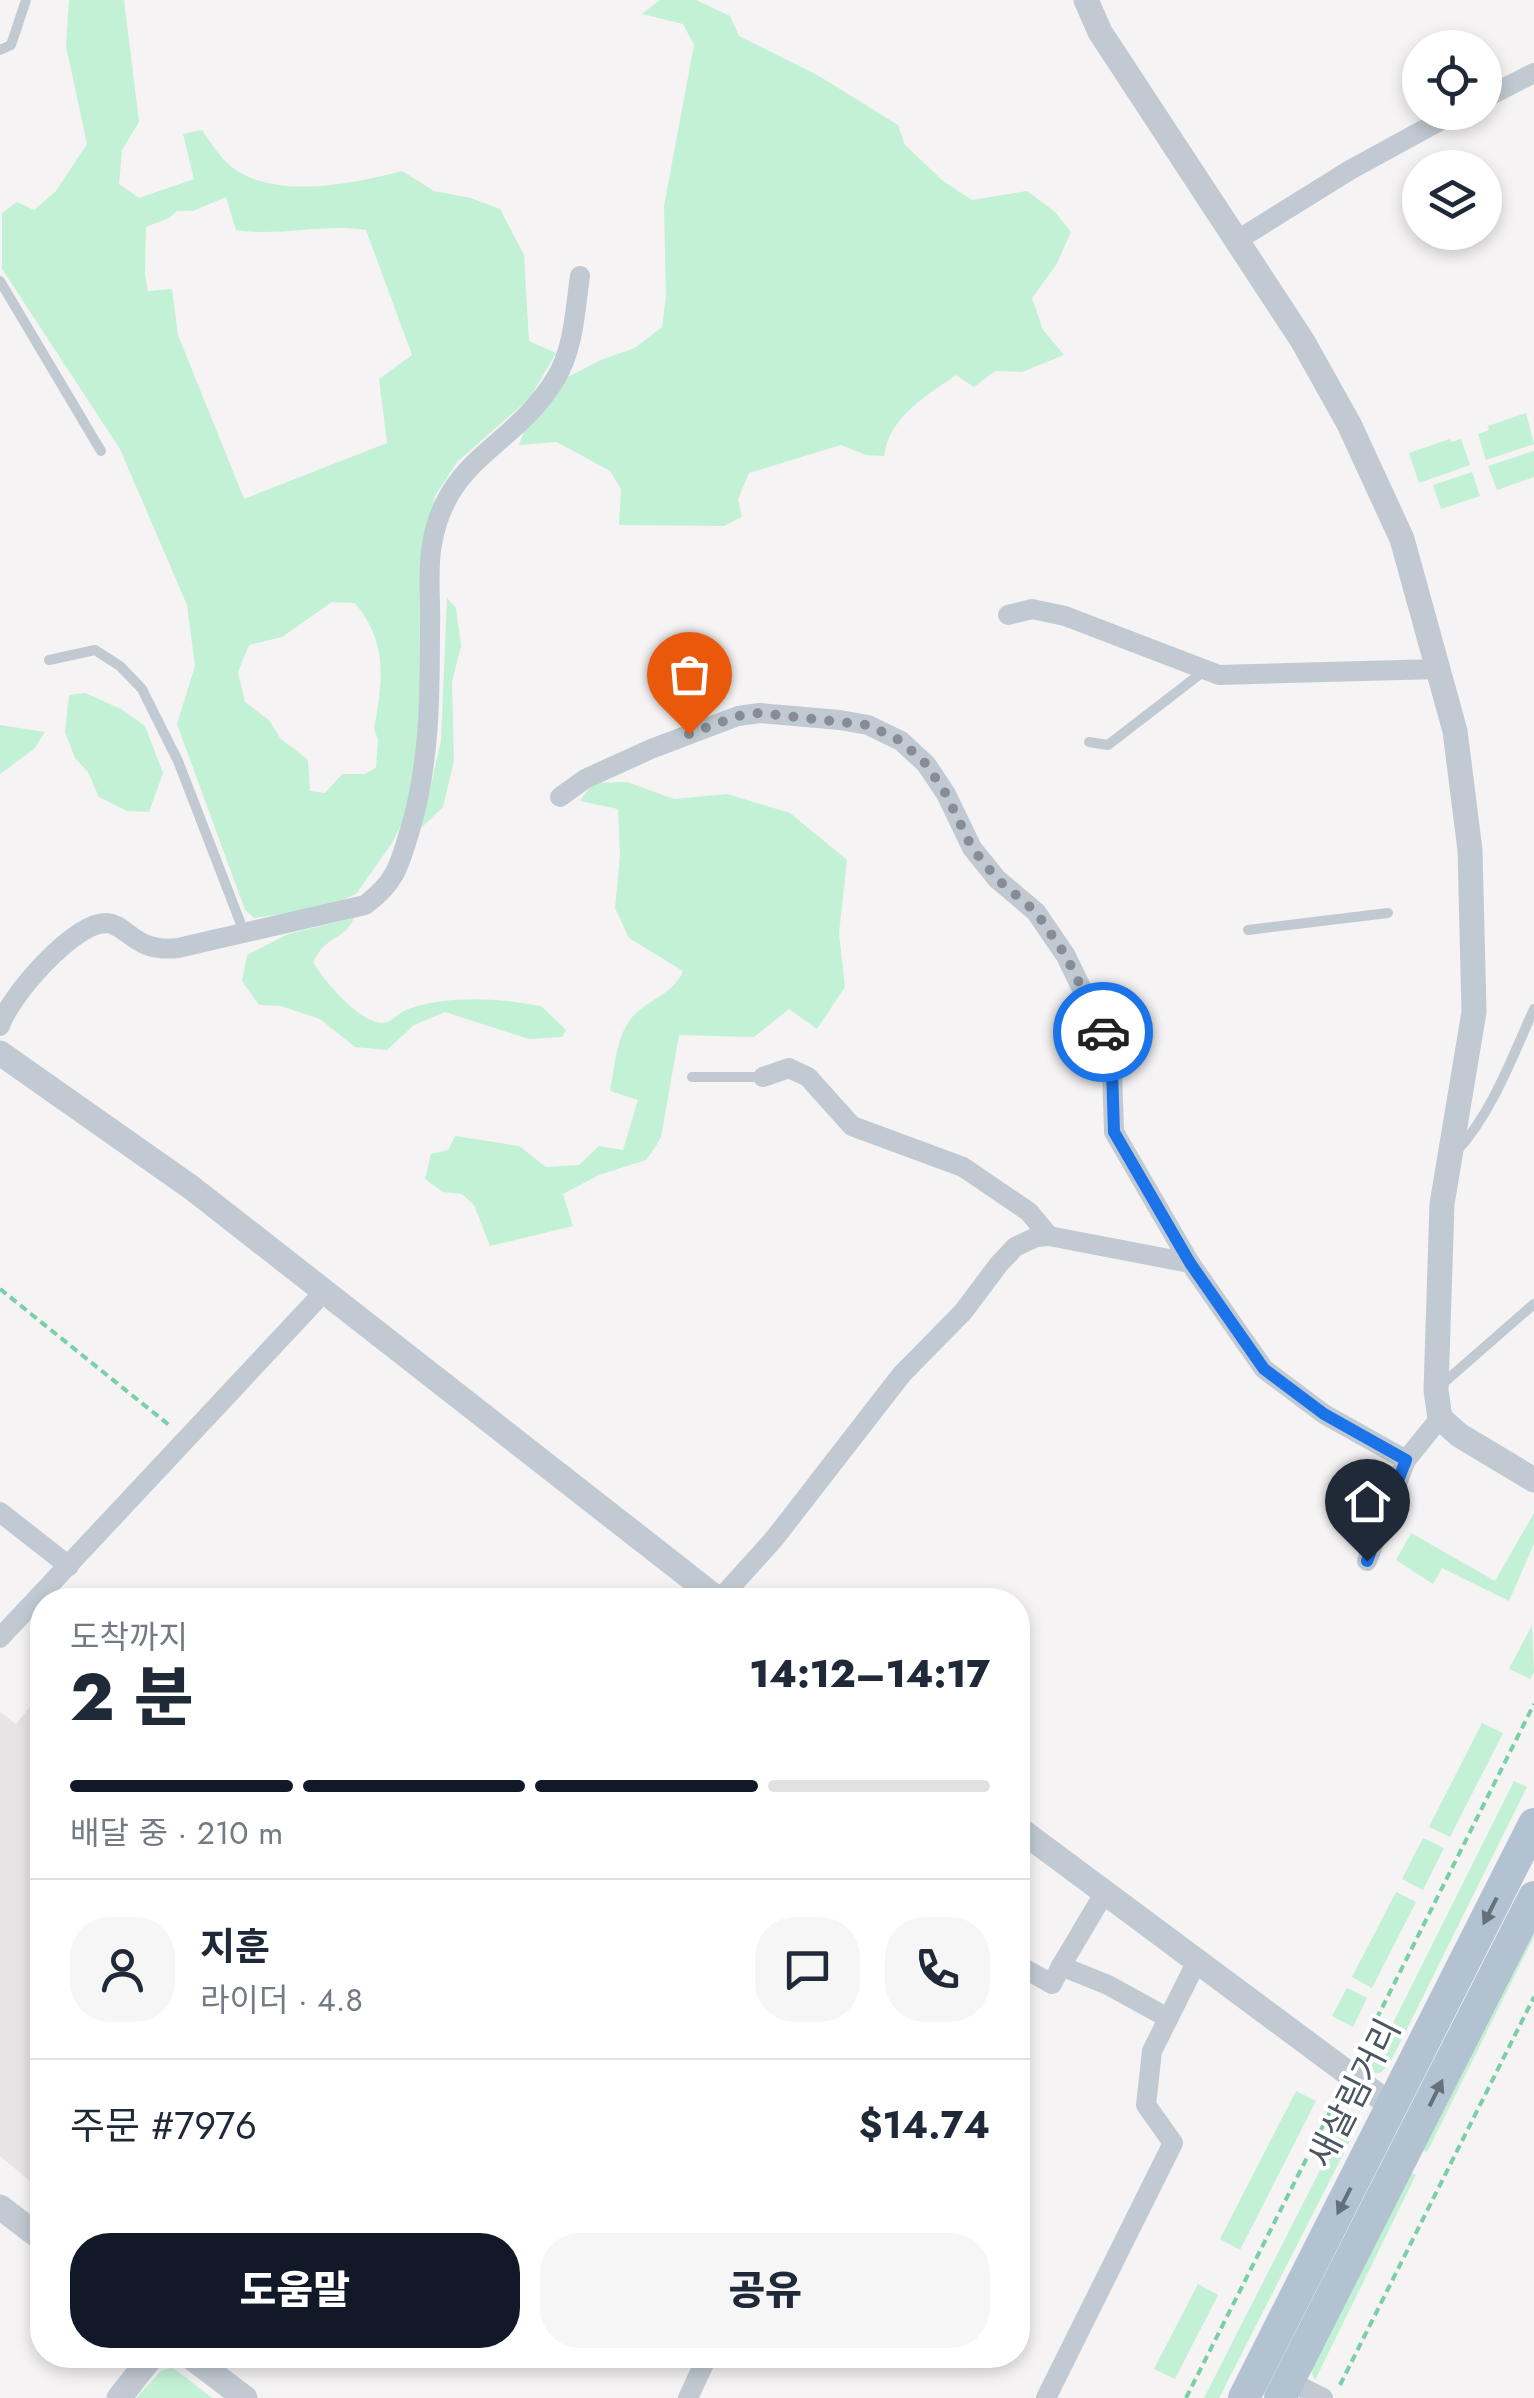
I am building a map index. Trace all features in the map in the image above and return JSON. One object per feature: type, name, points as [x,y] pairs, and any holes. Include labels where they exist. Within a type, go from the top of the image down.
[{"type":"main road","name":"새살림거리","points":[[1244,2398],[1534,1824]]},
{"type":"main road","name":"새살림거리","points":[[1285,2390],[1534,1897]]},
{"type":"street","points":[[1086,0],[1100,32],[1302,340],[1350,424],[1402,539],[1455,731],[1470,850],[1474,1012],[1442,1204],[1436,1390],[1440,1418],[1459,1435],[1534,1480]]},
{"type":"street","points":[[1502,89],[1534,73]]},
{"type":"street","points":[[1236,241],[1423,130]]},
{"type":"street","points":[[0,1026],[30,980],[63,946],[99,925],[116,926],[135,942],[160,950],[365,905],[383,892],[396,875],[417,806],[430,728],[431,547],[441,503],[466,468],[522,422],[557,377],[570,341],[580,276]]},
{"type":"street","points":[[1008,615],[1032,609],[1065,616],[1219,675],[1438,669]]},
{"type":"street","points":[[560,797],[585,779],[651,748],[738,716],[760,713],[840,720],[868,725],[901,741],[926,764],[946,794],[972,848],[997,879],[1036,912],[1066,956],[1103,1033],[1112,1070],[1114,1132],[1190,1263],[1264,1369],[1324,1414],[1406,1460]]},
{"type":"street","points":[[0,1053],[192,1188],[703,1588]]},
{"type":"street","points":[[764,1076],[788,1068],[808,1077],[852,1126],[963,1167],[1029,1212],[1050,1236]]},
{"type":"street","points":[[730,1588],[774,1539],[902,1374],[963,1312],[1016,1247],[1036,1237],[1050,1236],[1190,1263]]},
{"type":"street","points":[[48,1588],[322,1293]]},
{"type":"street","points":[[1367,1561],[1406,1460],[1440,1418]]},
{"type":"street","points":[[0,1512],[69,1566]]},
{"type":"street","points":[[0,1638],[30,1607]]},
{"type":"street","points":[[1030,1839],[1392,2106]]},
{"type":"street","points":[[1030,1972],[1052,1984],[1104,1892]]},
{"type":"street","points":[[1046,2398],[1172,2144],[1146,2105],[1152,2051],[1197,1961]]},
{"type":"street","points":[[1061,1966],[1108,1985],[1168,2018]]},
{"type":"street","points":[[0,2207],[30,2231]]},
{"type":"street","points":[[120,2398],[143,2368]]},
{"type":"street","points":[[205,2368],[245,2398]]},
{"type":"street","points":[[688,2398],[702,2368]]},
{"type":"street","points":[[1285,2390],[1323,2398]]},
{"type":"lane","points":[[0,50],[11,45],[26,0]]},
{"type":"lane","points":[[0,281],[101,451]]},
{"type":"lane","points":[[50,660],[95,650],[120,666],[142,689],[178,761],[244,933]]},
{"type":"lane","points":[[1089,742],[1108,744],[1204,671]]},
{"type":"lane","points":[[1248,930],[1388,914]]},
{"type":"lane","points":[[1450,1159],[1470,1137],[1534,1009]]},
{"type":"lane","points":[[692,1077],[764,1076]]},
{"type":"lane","points":[[1436,1390],[1534,1304]]},
{"type":"path","points":[[0,1289],[156,1413],[182,1440]]},
{"type":"path","points":[[1334,2398],[1534,1997]]},
{"type":"shaded area","points":[[30,1707],[30,2181],[0,2156],[0,1712],[16,1724]]},
{"type":"green space","points":[[69,0],[124,0],[139,122],[122,150],[119,184],[139,198],[194,179],[183,134],[202,130],[226,162],[264,182],[311,186],[402,171],[434,191],[500,209],[524,255],[529,341],[556,353],[530,398],[457,462],[435,496],[425,557],[416,759],[408,812],[392,843],[356,894],[325,908],[254,918],[245,910],[177,724],[195,666],[187,605],[120,449],[2,269],[2,213],[17,202],[34,210],[56,191],[87,144],[66,46]],"holes":[[[226,197],[236,230],[366,230],[412,355],[379,379],[387,443],[244,499],[178,335],[172,289],[148,291],[145,274],[146,227],[177,211],[193,211]],[[332,602],[355,603],[366,618],[378,648],[381,678],[374,729],[378,739],[376,768],[365,774],[342,774],[325,793],[310,791],[308,760],[280,738],[269,720],[245,702],[238,672],[249,645],[282,637]]]},
{"type":"green space","points":[[660,0],[696,0],[730,16],[739,36],[819,76],[898,125],[905,145],[943,181],[972,200],[1027,191],[1055,212],[1071,232],[1056,265],[1032,298],[1043,330],[1064,355],[1022,372],[995,371],[974,387],[956,375],[901,419],[887,442],[884,456],[866,455],[841,445],[749,473],[738,499],[742,517],[724,526],[619,525],[621,489],[610,471],[557,442],[519,445],[524,431],[566,378],[635,348],[662,327],[666,296],[664,206],[694,45],[683,24],[642,14]]},
{"type":"green space","points":[[1526,413],[1534,444],[1486,460],[1478,434],[1489,430],[1488,426]]},
{"type":"green space","points":[[1461,439],[1470,465],[1419,483],[1409,453]]},
{"type":"green space","points":[[1534,451],[1534,477],[1497,490],[1488,466]]},
{"type":"green space","points":[[1472,472],[1480,496],[1441,509],[1433,485]]},
{"type":"green space","points":[[447,598],[456,608],[461,646],[452,682],[454,761],[443,807],[421,828],[441,741]]},
{"type":"green space","points":[[85,693],[121,709],[145,726],[163,773],[149,812],[127,811],[99,797],[88,772],[75,758],[65,732],[69,695]]},
{"type":"green space","points":[[0,725],[45,732],[34,749],[0,774]]},
{"type":"green space","points":[[627,782],[674,799],[727,794],[790,813],[847,860],[839,933],[845,987],[817,1029],[789,1009],[754,1037],[679,1035],[661,1137],[646,1160],[599,1175],[563,1194],[573,1226],[490,1246],[474,1205],[462,1194],[443,1192],[425,1179],[431,1154],[448,1150],[455,1136],[519,1146],[546,1167],[579,1165],[599,1146],[623,1150],[638,1100],[610,1091],[620,1040],[635,1014],[668,990],[683,971],[629,938],[615,908],[620,856],[618,809],[580,801],[593,783]]},
{"type":"green space","points":[[354,918],[313,962],[342,999],[372,1021],[385,1023],[408,1009],[440,1002],[491,1000],[541,1006],[566,1030],[562,1037],[529,1039],[445,1012],[414,1025],[387,1050],[355,1047],[320,1019],[281,1006],[259,1005],[242,981],[247,955],[288,934]]},
{"type":"green space","points":[[1534,1513],[1534,1544],[1509,1601],[1442,1568],[1433,1584],[1396,1560],[1411,1533],[1495,1581]]},
{"type":"green space","points":[[1532,1625],[1534,1672],[1530,1679],[1509,1669]]},
{"type":"green space","points":[[1482,1723],[1503,1733],[1450,1837],[1429,1827]]},
{"type":"green space","points":[[1514,1781],[1527,1787],[1389,2065],[1380,2073],[1368,2073]]},
{"type":"green space","points":[[1423,1838],[1444,1848],[1423,1890],[1402,1879]]},
{"type":"green space","points":[[1396,1892],[1416,1902],[1372,1988],[1352,1977]]},
{"type":"green space","points":[[1534,1919],[1534,1937],[1427,2152],[1420,2149]]},
{"type":"green space","points":[[1347,1988],[1367,1998],[1353,2027],[1332,2016]]},
{"type":"green space","points":[[1296,2091],[1316,2101],[1240,2250],[1220,2239]]},
{"type":"green space","points":[[1339,2133],[1351,2139],[1219,2398],[1204,2398]]},
{"type":"green space","points":[[1409,2172],[1416,2175],[1315,2380],[1311,2371]]},
{"type":"green space","points":[[1198,2284],[1218,2295],[1175,2379],[1154,2369]]},
{"type":"green space","points":[[171,2368],[212,2398],[136,2398],[161,2371]]},
{"type":"way so far","points":[[689,734],[738,716],[760,713],[868,725],[901,741],[926,764],[946,794],[972,848],[997,879],[1036,912],[1066,956],[1103,1032]]},
{"type":"route","points":[[1103,1032],[1112,1070],[1114,1132],[1190,1263],[1264,1369],[1324,1414],[1406,1460],[1367,1561]]}]
